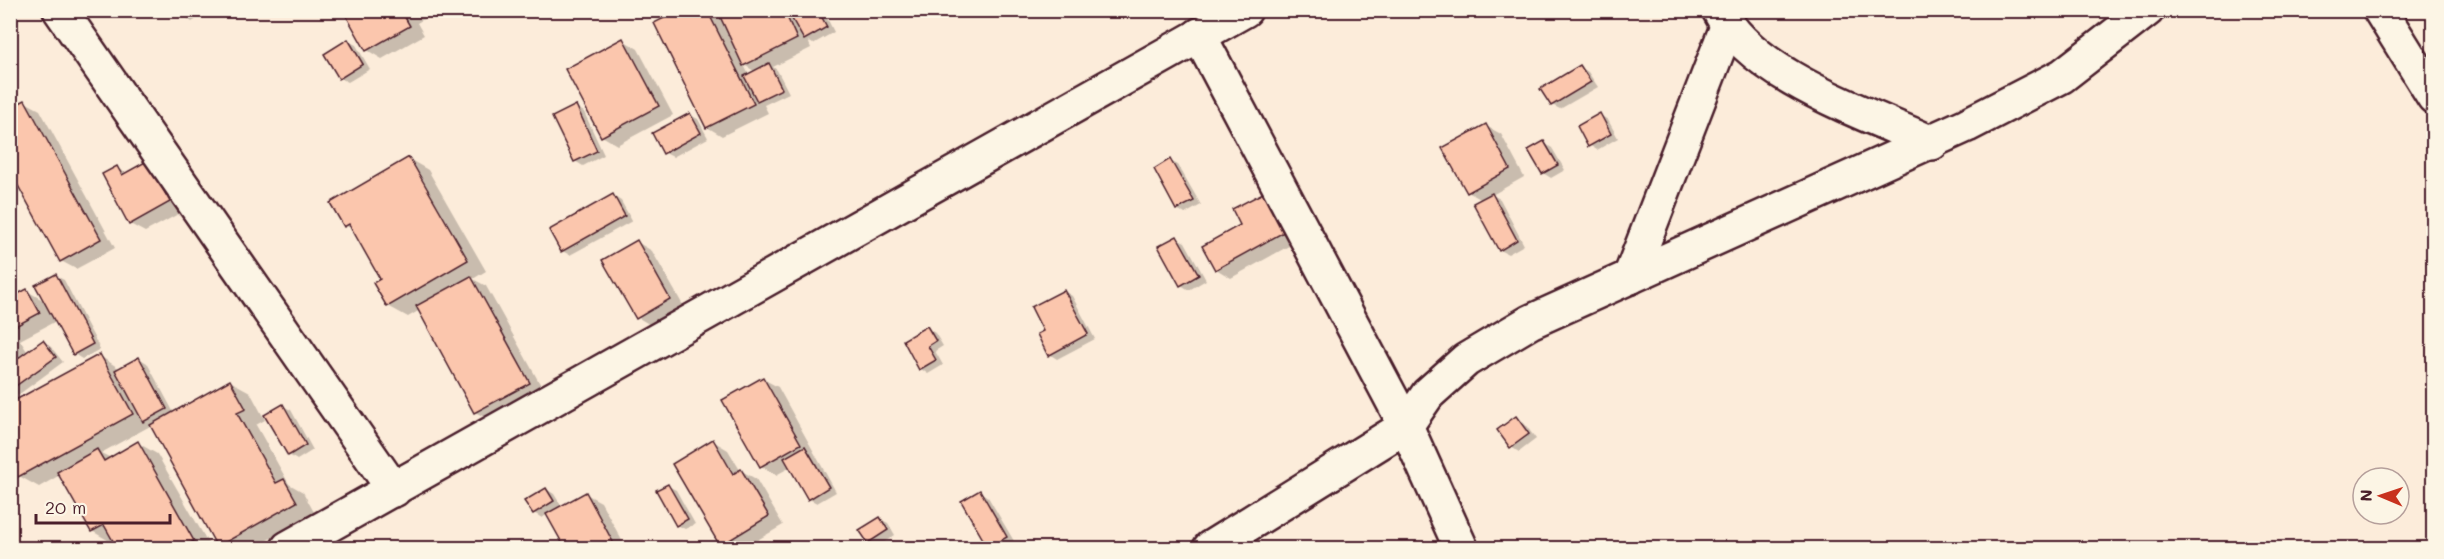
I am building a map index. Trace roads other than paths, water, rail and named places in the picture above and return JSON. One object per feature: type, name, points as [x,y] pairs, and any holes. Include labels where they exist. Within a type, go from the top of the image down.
[{"type":"street","points":[[60,10],[394,490]]},
{"type":"street","points":[[288,549],[1245,10]]},
{"type":"street","points":[[1210,549],[1406,426],[1428,394],[1466,360],[1530,322],[1932,142],[2062,76],[2147,10]]},
{"type":"street","points":[[2380,10],[2433,97]]},
{"type":"street","points":[[1723,19],[1748,49],[1776,70],[1932,142]]},
{"type":"street","points":[[1630,277],[1723,19]]},
{"type":"street","points":[[1199,35],[1406,426],[1461,549]]}]
